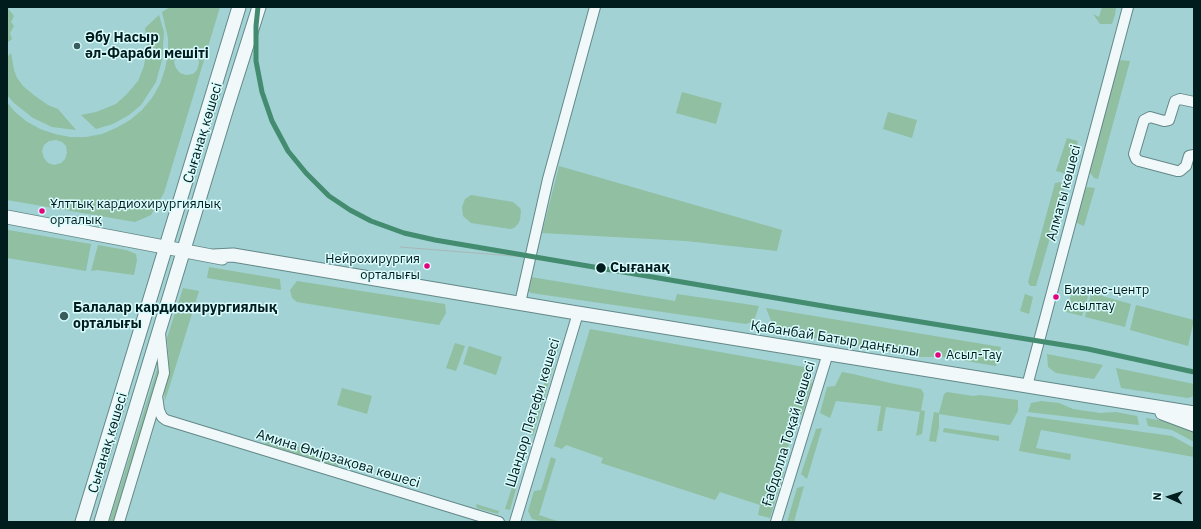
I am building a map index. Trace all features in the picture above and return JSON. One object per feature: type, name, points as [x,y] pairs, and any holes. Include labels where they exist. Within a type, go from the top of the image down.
[{"type":"main road","name":"Сығанақ көшесі","points":[[82,522],[239,7]]},
{"type":"main road","name":"Сығанақ көшесі","points":[[101,522],[183,250],[259,7]]},
{"type":"main road","name":"Қабанбай Батыр даңғылы","points":[[7,217],[213,256],[455,297],[558,313],[565,311]]},
{"type":"main road","name":"Қабанбай Батыр даңғылы","points":[[213,256],[233,255],[565,311],[1194,413]]},
{"type":"main road","points":[[1128,402],[1194,425]]},
{"type":"street","points":[[520,303],[548,178],[595,7]]},
{"type":"street","name":"Алматы көшесі","points":[[1027,386],[1128,7]]},
{"type":"street","points":[[1194,102],[1180,99],[1175,101],[1169,120],[1164,121],[1150,117],[1144,120],[1134,154],[1136,159],[1140,161],[1177,171],[1180,171],[1186,166],[1190,156],[1194,155]]},
{"type":"street","name":"Шандор Петефи көшесі","points":[[515,522],[578,313]]},
{"type":"street","points":[[119,522],[164,373],[160,328]]},
{"type":"street","name":"Ғабдолла Тоқай көшесі","points":[[776,522],[828,353]]},
{"type":"street","points":[[157,396],[159,410],[162,417],[169,421]]},
{"type":"street","points":[[148,428],[160,421],[169,421]]},
{"type":"street","name":"Амина Өмірзақова көшесі","points":[[169,421],[497,522]]},
{"type":"green space","points":[[7,7],[14,16],[11,22],[14,26],[10,33],[12,39],[7,43]]},
{"type":"green space","points":[[170,7],[220,7],[164,193],[151,215],[135,222],[7,200],[7,102],[14,111],[26,121],[40,129],[70,137],[86,137],[102,134],[130,120],[142,110],[152,98],[160,84],[165,69],[168,54],[168,38],[162,12]],"holes":[[[188,50],[194,52],[198,57],[199,63],[197,70],[193,74],[186,75],[180,73],[174,62],[176,56],[181,51]],[[56,140],[62,142],[66,146],[67,153],[65,159],[61,163],[54,165],[48,163],[44,158],[42,151],[44,145],[49,141]]]},
{"type":"green space","points":[[1102,7],[1116,7],[1112,24],[1100,24],[1093,14],[1099,17]]},
{"type":"green space","points":[[159,15],[164,32],[162,60],[156,82],[141,105],[129,115],[113,124],[96,129],[81,115],[96,112],[116,104],[138,81],[144,66],[147,46],[145,28]]},
{"type":"green space","points":[[11,53],[14,70],[17,78],[23,86],[48,105],[58,109],[76,130],[52,127],[33,118],[14,103],[7,95],[7,57]]},
{"type":"green space","points":[[1118,60],[1130,61],[1098,179],[1094,178],[1088,170]]},
{"type":"green space","points":[[682,92],[722,103],[716,124],[676,113]]},
{"type":"green space","points":[[888,112],[917,120],[912,138],[883,129]]},
{"type":"green space","points":[[1067,138],[1078,141],[1070,173],[1067,174],[1056,171]]},
{"type":"green space","points":[[559,166],[782,230],[777,251],[686,241],[542,233]]},
{"type":"green space","points":[[1060,182],[1065,186],[1036,286],[1030,286],[1028,282],[1055,183]]},
{"type":"green space","points":[[1087,187],[1095,188],[1084,226],[1075,222],[1082,191]]},
{"type":"green space","points":[[471,195],[513,202],[520,208],[521,211],[518,224],[514,228],[510,229],[471,223],[463,216],[462,207],[465,199]]},
{"type":"green space","points":[[8,230],[91,244],[86,271],[7,258]]},
{"type":"green space","points":[[98,245],[126,250],[136,254],[137,260],[134,275],[97,270],[91,271]]},
{"type":"green space","points":[[209,267],[280,279],[281,290],[207,278]]},
{"type":"green space","points":[[531,277],[675,301],[677,294],[759,306],[754,321],[746,324],[531,293],[527,290]]},
{"type":"green space","points":[[297,281],[445,304],[446,313],[439,325],[297,302],[292,298],[290,290]]},
{"type":"green space","points":[[183,288],[199,291],[165,401],[164,390],[168,375],[169,361],[167,338]]},
{"type":"green space","points":[[1073,289],[1089,293],[1082,316],[1066,312]]},
{"type":"green space","points":[[1091,293],[1131,304],[1125,327],[1085,317]]},
{"type":"green space","points":[[1025,294],[1033,297],[1029,314],[1020,311]]},
{"type":"green space","points":[[1136,305],[1194,320],[1188,346],[1130,330]]},
{"type":"green space","points":[[766,308],[1001,347],[996,366],[942,357],[919,357],[775,331]]},
{"type":"green space","points":[[590,329],[810,368],[812,384],[802,414],[797,419],[783,463],[784,472],[770,518],[758,515],[760,505],[720,492],[715,500],[601,463],[603,458],[566,445],[562,449],[554,446]]},
{"type":"green space","points":[[558,339],[561,341],[556,357],[552,357]]},
{"type":"green space","points":[[455,343],[465,346],[456,371],[446,368]]},
{"type":"green space","points":[[469,346],[502,357],[496,375],[463,364]]},
{"type":"green space","points":[[1047,354],[1103,365],[1094,379],[1056,373],[1048,367]]},
{"type":"green space","points":[[551,362],[554,365],[533,436],[529,433]]},
{"type":"green space","points":[[159,363],[160,378],[117,520],[109,522]]},
{"type":"green space","points":[[1116,368],[1194,384],[1194,396],[1188,398],[1121,388]]},
{"type":"green space","points":[[842,372],[921,389],[924,394],[921,410],[925,411],[922,434],[916,436],[920,412],[886,407],[882,431],[877,431],[881,406],[836,401],[830,418],[820,413],[827,387],[835,386]]},
{"type":"green space","points":[[342,388],[372,396],[367,414],[337,405]]},
{"type":"green space","points":[[947,392],[1018,400],[1018,411],[1010,425],[939,414],[939,427],[936,442],[929,441],[934,412],[939,413],[944,394]]},
{"type":"green space","points":[[1041,401],[1059,403],[1073,409],[1100,413],[1116,412],[1137,416],[1139,425],[1028,412],[1031,403]]},
{"type":"green space","points":[[1027,416],[1172,436],[1194,448],[1194,457],[1041,430],[1036,448],[1071,454],[1070,460],[1019,451]]},
{"type":"green space","points":[[1146,418],[1176,423],[1194,429],[1194,442],[1172,430],[1148,426]]},
{"type":"green space","points":[[822,428],[807,479],[801,474],[816,429]]},
{"type":"green space","points":[[944,428],[999,436],[999,441],[943,432]]},
{"type":"green space","points":[[267,437],[340,460],[338,467],[265,444]]},
{"type":"green space","points":[[551,457],[556,459],[539,515],[560,522],[540,522],[532,519],[528,511],[534,491],[541,490]]},
{"type":"green space","points":[[513,484],[516,489],[510,510],[505,509]]},
{"type":"green space","points":[[804,486],[794,522],[787,522],[797,488]]},
{"type":"green space","points":[[476,504],[499,511],[498,514],[477,508]]},
{"type":"tram line","points":[[400,247],[538,258]]},
{"type":"transit line","points":[[258,7],[256,26],[256,61],[262,92],[272,121],[288,151],[306,173],[329,196],[350,210],[371,221],[404,233],[435,240],[835,308],[1088,349],[1194,372]]},
{"type":"place","name":"Әбу Насыр әл-Фараби мешіті","points":[[77,46]]},
{"type":"place","name":"Ұлттық кардиохирургиялық орталық","points":[[42,211]]},
{"type":"place","name":"Нейрохирургия орталығы","points":[[427,266]]},
{"type":"place","name":"Сығанақ","points":[[601,268]]},
{"type":"place","name":"Бизнес-центр Асылтау","points":[[1056,297]]},
{"type":"place","name":"Балалар кардиохирургиялық орталығы","points":[[64,316]]},
{"type":"place","name":"Асыл-Тау","points":[[938,355]]}]
